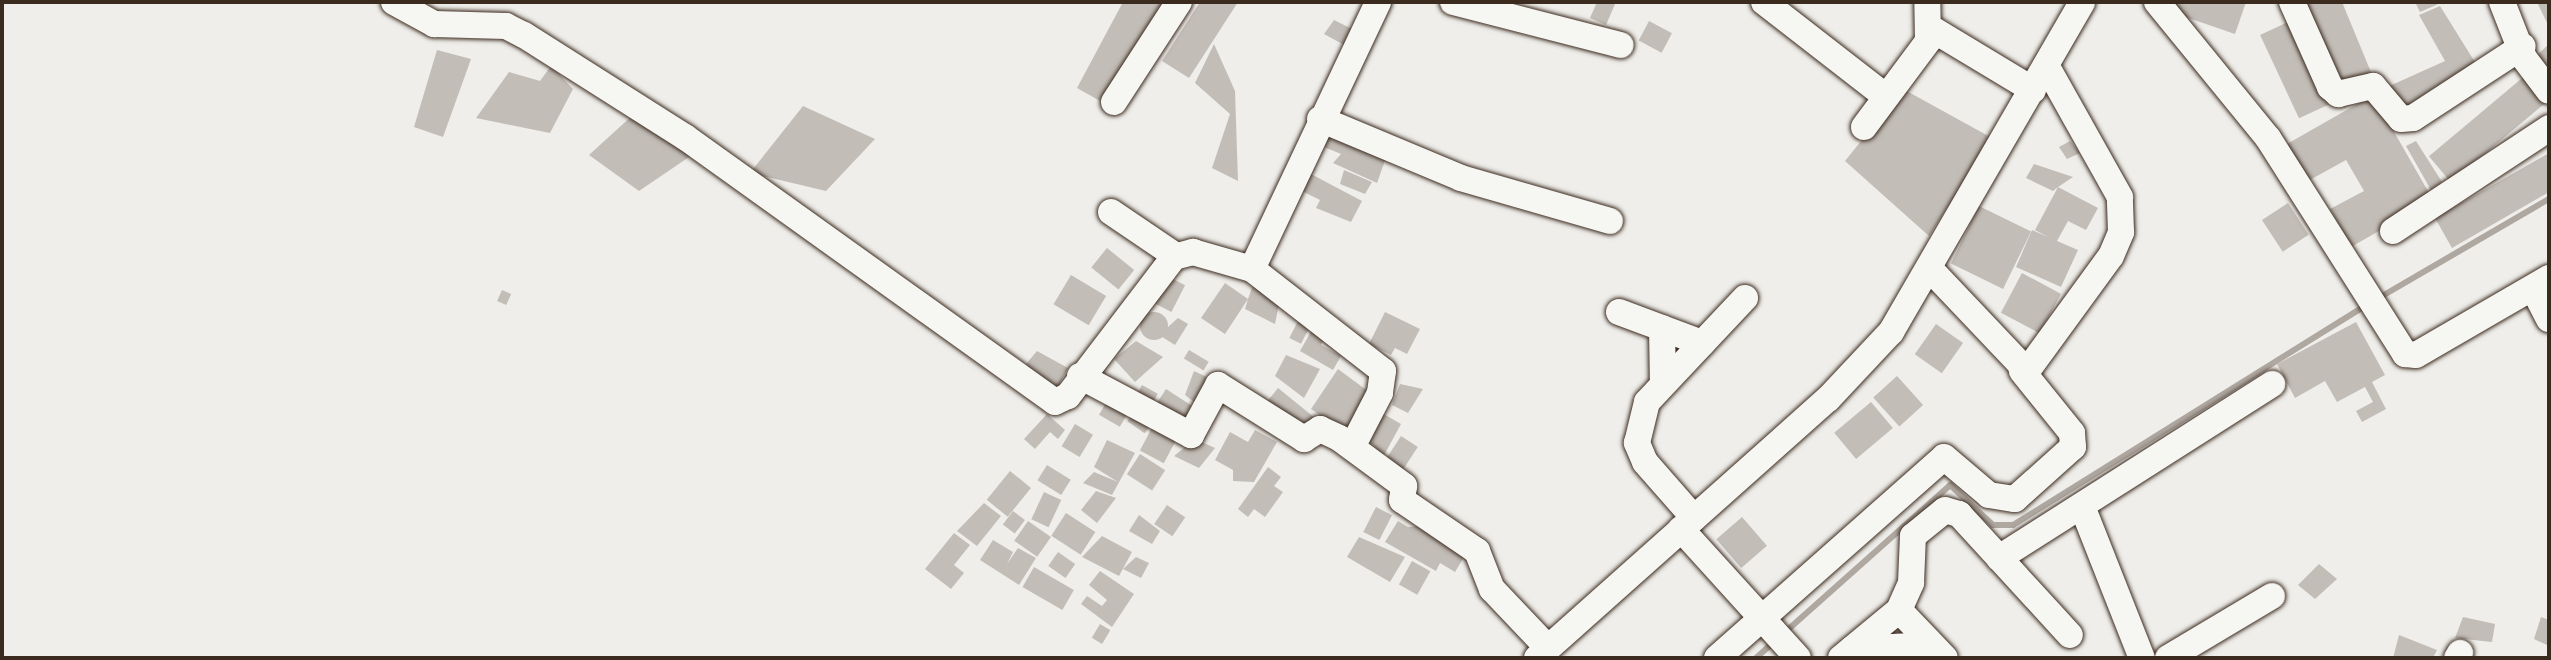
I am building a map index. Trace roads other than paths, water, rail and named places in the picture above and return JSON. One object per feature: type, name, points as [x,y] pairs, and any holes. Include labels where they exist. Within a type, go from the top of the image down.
[{"type":"street","points":[[394,2],[433,24],[506,26],[524,34],[696,145],[1051,400],[1068,396],[1080,376],[1176,256],[1193,252],[1252,269],[1305,304],[1383,371],[1380,393],[1352,447]]},
{"type":"street","points":[[1114,102],[1179,2]]},
{"type":"street","points":[[1252,269],[1320,118],[1378,2]]},
{"type":"street","points":[[1453,2],[1621,45]]},
{"type":"street","points":[[1764,2],[1791,10],[1884,95]]},
{"type":"street","points":[[1864,127],[1932,29],[1927,2]]},
{"type":"street","points":[[1080,376],[1191,435],[1219,385],[1304,439],[1320,429],[1352,447],[1404,486],[1402,500],[1477,551],[1492,589],[1541,655],[1871,356],[1930,270],[2082,2]]},
{"type":"street","points":[[2157,2],[2268,138],[2400,349],[2416,355],[2541,283],[2549,319]]},
{"type":"street","points":[[2292,2],[2330,87],[2346,94],[2373,86],[2401,120],[2413,118],[2519,53]]},
{"type":"street","points":[[2485,2],[2519,53],[2549,91]]},
{"type":"street","points":[[2502,2],[2519,53]]},
{"type":"street","points":[[1932,29],[2033,90]]},
{"type":"street","points":[[2022,371],[2031,370],[2111,256],[2123,216],[2120,197],[2047,67]]},
{"type":"street","points":[[1320,118],[1461,178],[1610,221]]},
{"type":"street","points":[[2393,231],[2549,128]]},
{"type":"street","points":[[1111,212],[1176,256]]},
{"type":"street","points":[[1846,653],[1899,610],[1911,583],[1913,536],[1964,496],[1989,495],[2015,499],[2073,447],[2072,433],[2022,371],[1930,270]]},
{"type":"street","points":[[1745,298],[1647,402],[1639,452],[1687,523],[1778,637]]},
{"type":"street","points":[[1619,312],[1702,343]]},
{"type":"street","points":[[1662,328],[1663,384]]},
{"type":"street","points":[[1999,558],[2272,384]]},
{"type":"street","points":[[1717,658],[1778,637],[1944,457],[1999,558],[2070,635]]},
{"type":"street","points":[[2082,506],[2142,658]]},
{"type":"street","points":[[2168,658],[2272,596]]},
{"type":"street","points":[[1899,610],[1938,651]]},
{"type":"street","points":[[1846,653],[1938,651]]},
{"type":"waterway","points":[[2377,299],[2549,199]]},
{"type":"waterway","points":[[1783,634],[1950,485],[1993,525],[2013,525],[2368,304]]},
{"type":"waterway","points":[[1756,658],[1775,641]]}]
